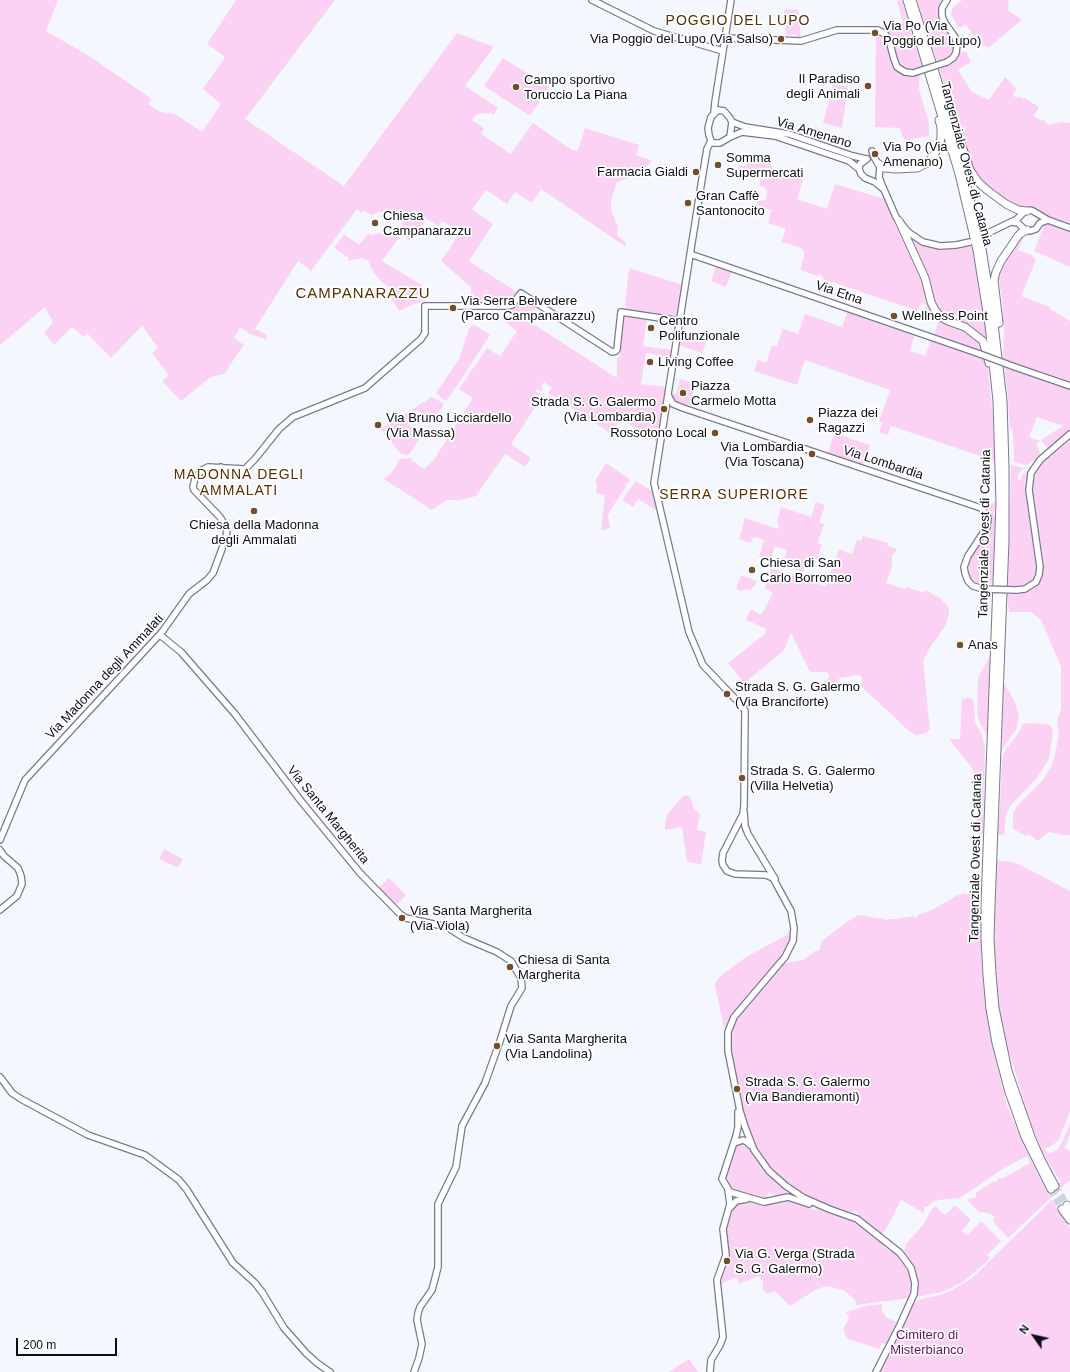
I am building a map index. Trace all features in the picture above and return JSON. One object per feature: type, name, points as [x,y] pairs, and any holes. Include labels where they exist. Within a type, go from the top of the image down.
[{"type":"highway","name":"Tangenziale Ovest di Catania","points":[[906,0],[959,174],[977,250],[989,324],[997,401],[1000,467],[999,540],[985,904],[987,974],[990,1009],[996,1043],[1009,1092],[1025,1137],[1053,1187],[1033,1143],[1014,1090],[1000,1035],[995,1008],[992,974],[990,938],[1005,504],[1004,433],[1000,375],[994,324],[982,249],[964,173],[935,72],[912,0]]},
{"type":"highway","points":[[877,162],[884,168],[917,168],[927,163],[939,146],[941,127],[922,51]]},
{"type":"highway","points":[[935,72],[970,170],[979,183],[996,198],[1014,208],[1027,211]]},
{"type":"highway","points":[[899,221],[925,278],[931,302],[935,310],[941,317],[965,327],[983,341],[988,359],[1000,467]]},
{"type":"highway","points":[[1000,375],[1002,347],[994,280],[1001,261],[1018,236],[1027,230]]},
{"type":"highway","points":[[1066,1208],[1070,1220]]},
{"type":"street","points":[[592,0],[654,31],[723,51]]},
{"type":"street","points":[[713,142],[708,128],[714,112],[731,0]]},
{"type":"street","points":[[725,38],[757,38],[801,41],[837,30],[878,30],[885,34],[889,40],[897,66],[905,72],[913,73],[947,62],[956,54],[957,45],[955,38],[942,16],[942,8],[947,0]]},
{"type":"street","points":[[713,142],[720,143],[730,137],[732,122],[727,113],[721,110],[715,102]]},
{"type":"street","points":[[714,112],[721,110]]},
{"type":"street","name":"Via Amenano","points":[[732,122],[745,127],[790,134],[853,156],[867,159]]},
{"type":"street","name":"Via Amenano","points":[[730,137],[742,132],[775,136],[848,161],[859,169]]},
{"type":"street","points":[[713,142],[706,154],[654,479],[689,632],[704,665],[745,711],[745,826],[751,840],[791,911],[794,928],[788,952],[741,1008],[731,1024],[727,1040],[742,1118],[754,1150]]},
{"type":"street","points":[[884,191],[875,182],[862,177],[859,169],[862,162],[867,159],[877,162],[884,191],[899,221],[912,236],[929,244],[945,246],[970,242]]},
{"type":"street","points":[[870,180],[879,174]]},
{"type":"street","points":[[986,234],[1021,217],[1027,211],[1034,211],[1048,220],[1070,228]]},
{"type":"street","points":[[1039,215],[1040,223]]},
{"type":"street","points":[[1021,217],[1021,225]]},
{"type":"street","points":[[1012,222],[1021,225],[1027,230],[1033,230],[1039,226],[1040,223],[1048,220]]},
{"type":"street","name":"Via Etna","points":[[690,254],[1070,386]]},
{"type":"street","name":"Via Madonna degli Ammalati","points":[[0,840],[25,780],[160,635],[189,594],[210,577],[228,532],[220,517],[194,490],[193,486],[195,478],[202,470],[212,466],[237,474],[243,471],[249,466],[272,437],[293,417],[366,388],[421,339],[425,333],[425,306],[507,306],[512,305],[522,293],[612,352],[618,349],[621,312],[680,321]]},
{"type":"street","points":[[665,414],[674,405],[668,395]]},
{"type":"street","name":"Via Lombardia","points":[[666,404],[674,405],[981,508],[987,515],[988,527],[968,556],[964,567],[968,580],[973,586],[982,589],[1025,589],[1036,582],[1040,567],[1029,490],[1032,473],[1040,460],[1070,434]]},
{"type":"street","name":"Via Santa Margherita","points":[[160,635],[181,652],[227,705],[301,801],[360,873],[400,914],[406,918],[447,927],[464,938],[510,959],[515,965],[522,980],[522,988],[511,1006],[485,1083],[462,1126],[456,1167],[438,1204],[439,1264],[432,1290],[420,1307],[418,1313],[417,1320],[422,1344],[414,1372]]},
{"type":"street","points":[[744,806],[743,814],[724,853],[722,861],[723,865],[727,871],[735,874],[771,876],[777,884]]},
{"type":"street","points":[[739,822],[742,822],[745,826]]},
{"type":"street","points":[[0,850],[4,856],[18,868],[22,884],[17,896],[0,910]]},
{"type":"street","points":[[766,865],[769,872],[766,875]]},
{"type":"street","points":[[0,1077],[12,1093],[21,1099],[88,1135],[145,1155],[179,1180],[233,1262],[259,1288],[284,1328],[306,1354],[330,1372]]},
{"type":"street","points":[[736,1091],[738,1127],[722,1179],[731,1193],[764,1202],[788,1198],[851,1216],[860,1221],[904,1257],[914,1274],[916,1283],[914,1294],[876,1372]]},
{"type":"street","points":[[734,1144],[738,1140],[745,1140],[769,1170],[786,1186],[804,1198],[829,1209]]},
{"type":"street","points":[[786,1186],[790,1193],[788,1198]]},
{"type":"street","points":[[710,1372],[712,1360],[723,1337],[718,1280],[726,1255],[723,1230],[730,1204],[727,1188]]},
{"type":"street","points":[[727,1213],[736,1201],[749,1198]]},
{"type":"green space","points":[[0,0],[58,0],[46,31],[86,54],[152,99],[148,104],[161,112],[175,114],[202,132],[221,104],[203,89],[225,57],[207,44],[236,0],[335,0],[245,119],[344,186],[457,33],[494,47],[465,86],[498,108],[494,115],[491,113],[477,114],[472,120],[484,128],[481,134],[511,154],[533,123],[572,150],[578,151],[585,128],[639,145],[636,155],[652,161],[640,174],[617,182],[611,201],[611,209],[618,227],[617,235],[626,243],[626,247],[541,189],[532,203],[515,192],[507,204],[486,190],[472,209],[493,224],[469,261],[518,293],[517,296],[510,303],[471,304],[471,287],[441,261],[460,233],[443,221],[438,226],[427,219],[411,241],[401,235],[382,261],[422,285],[422,302],[413,304],[399,311],[390,296],[391,288],[384,284],[374,273],[368,261],[362,258],[347,261],[349,258],[334,248],[344,234],[359,245],[368,234],[372,235],[378,233],[390,236],[402,227],[403,216],[393,210],[371,215],[364,211],[362,213],[357,209],[311,271],[298,261],[255,329],[267,335],[267,340],[250,334],[240,327],[234,338],[244,345],[224,374],[211,377],[181,401],[162,381],[169,375],[152,353],[158,348],[142,326],[111,358],[87,333],[84,337],[72,327],[54,345],[44,333],[53,322],[45,307],[0,345]]},
{"type":"green space","points":[[902,0],[922,67],[904,69],[897,63],[892,38],[882,27],[903,23],[897,1]]},
{"type":"green space","points":[[917,0],[942,0],[939,8],[939,18],[952,40],[954,47],[951,55],[945,59],[937,62]]},
{"type":"green space","points":[[962,0],[1009,0],[1008,10],[1022,20],[988,48],[979,43],[966,25],[959,28],[951,15],[953,7]]},
{"type":"green space","points":[[798,9],[801,38],[797,38],[795,34],[786,35],[784,10]]},
{"type":"green space","points":[[876,32],[885,38],[892,66],[896,70],[909,76],[920,73],[919,89],[929,123],[929,136],[907,140],[902,136],[900,128],[875,127]]},
{"type":"green space","points":[[966,51],[971,62],[958,70],[972,92],[989,100],[1005,77],[1017,89],[1013,94],[1016,98],[1018,96],[1023,99],[1024,98],[1039,107],[1034,116],[1042,121],[1043,119],[1049,125],[1061,122],[1070,123],[1070,225],[1051,217],[1020,208],[1003,200],[976,175],[964,146],[939,68],[950,64],[956,59],[960,52]]},
{"type":"green space","name":"Campo sportivo Toruccio La Piana","points":[[503,58],[549,87],[530,116],[484,86]]},
{"type":"green space","points":[[833,84],[848,87],[842,128],[823,123]]},
{"type":"green space","points":[[757,159],[768,159],[773,170],[778,172],[787,170],[804,176],[797,199],[827,209],[835,184],[884,199],[917,266],[933,312],[967,330],[979,340],[987,360],[993,416],[995,461],[891,426],[888,435],[879,432],[882,423],[879,421],[890,390],[805,360],[797,385],[754,371],[758,360],[766,363],[772,346],[777,346],[783,329],[798,334],[805,314],[842,327],[848,310],[915,334],[910,351],[925,356],[931,340],[980,357],[979,350],[934,335],[939,320],[923,314],[926,304],[921,303],[918,311],[823,279],[820,274],[818,276],[800,270],[804,257],[804,251],[801,248],[787,243],[781,243],[786,229],[768,223],[771,210],[756,205],[757,201],[766,200],[767,191],[763,186],[760,186],[760,177],[738,169],[739,166],[745,166],[749,162],[754,162]]},
{"type":"green space","points":[[1051,224],[1070,232],[1070,267],[1034,251],[1044,225]]},
{"type":"green space","points":[[1024,235],[1018,250],[1032,255],[1036,260],[1021,296],[1050,307],[1050,309],[1070,321],[1070,383],[1017,364],[1014,369],[1070,389],[1070,430],[1048,449],[1041,440],[1063,426],[1037,417],[1029,437],[1040,441],[1036,444],[1041,455],[1027,465],[1016,463],[1014,461],[1013,432],[1010,427],[1003,357],[1004,333],[1002,300],[998,274],[1001,266]]},
{"type":"green space","points":[[909,237],[922,245],[939,249],[956,249],[971,244],[981,294],[987,342],[975,331],[950,321],[936,309]]},
{"type":"green space","points":[[716,266],[732,271],[726,287],[711,281]]},
{"type":"green space","points":[[629,268],[683,285],[678,317],[628,311],[625,305]]},
{"type":"green space","points":[[522,297],[537,306],[527,320],[617,378],[617,359],[620,356],[624,319],[627,316],[647,319],[643,346],[672,350],[671,356],[669,357],[646,353],[641,384],[667,387],[658,442],[621,419],[611,434],[548,393],[552,388],[544,382],[541,387],[543,389],[542,392],[537,389],[535,391],[540,394],[537,399],[540,400],[511,444],[531,458],[525,467],[505,454],[476,496],[460,500],[447,500],[432,510],[384,479],[392,472],[400,459],[412,457],[411,460],[424,469],[433,461],[473,398],[459,389],[487,348],[500,356],[517,331],[505,322],[514,308],[516,308]]},
{"type":"green space","points":[[473,324],[490,335],[446,401],[436,393],[459,359],[469,329]]},
{"type":"green space","points":[[680,330],[707,340],[702,353],[678,345]]},
{"type":"green space","points":[[680,379],[696,384],[688,407],[675,402],[670,393],[676,394]]},
{"type":"green space","points":[[432,397],[443,403],[443,406],[432,420],[417,410],[405,421],[422,435],[410,453],[407,455],[401,454],[381,429]]},
{"type":"green space","points":[[834,433],[870,445],[863,465],[828,453]]},
{"type":"green space","points":[[1070,439],[1070,835],[1050,832],[1038,841],[1028,834],[1027,836],[1013,829],[1013,813],[1017,806],[1042,781],[1050,769],[1054,759],[1059,734],[1057,722],[1061,708],[1061,667],[1041,620],[1031,612],[1009,612],[1007,594],[1026,593],[1034,588],[1042,579],[1044,566],[1033,492],[1034,481],[1037,471],[1043,462]]},
{"type":"green space","points":[[606,463],[630,481],[625,485],[626,487],[608,516],[610,528],[601,530],[605,495],[596,493],[597,485],[595,481]]},
{"type":"green space","points":[[1011,465],[1024,468],[1018,474],[1018,480],[1021,480],[1022,475],[1030,469],[1026,478],[1025,490],[1037,566],[1034,578],[1028,584],[1020,586],[1008,586]]},
{"type":"green space","points":[[636,481],[655,493],[659,512],[638,499],[633,507],[622,500]]},
{"type":"green space","points":[[816,502],[825,505],[820,520],[820,523],[824,524],[818,543],[822,544],[817,560],[808,557],[803,572],[782,564],[787,550],[775,546],[770,561],[759,557],[764,540],[755,537],[752,538],[751,543],[739,539],[745,518],[778,529],[779,524],[777,522],[781,507],[811,517]]},
{"type":"green space","points":[[995,502],[995,511],[993,511],[995,516],[993,582],[989,585],[982,585],[974,582],[970,577],[968,565],[970,559],[991,529],[992,518],[987,508]]},
{"type":"green space","points":[[863,536],[888,543],[887,546],[897,549],[892,556],[892,567],[886,583],[905,589],[907,587],[924,593],[925,590],[940,598],[949,608],[946,625],[929,649],[923,662],[930,730],[928,730],[927,733],[916,735],[910,732],[861,686],[862,678],[860,675],[840,678],[827,691],[821,686],[830,677],[827,672],[811,672],[809,670],[791,633],[784,650],[744,683],[728,663],[765,634],[766,629],[746,620],[751,609],[759,614],[762,614],[773,593],[765,588],[771,568],[826,586],[839,549],[852,554],[857,540],[861,541]]},
{"type":"green space","points":[[741,575],[756,581],[751,590],[748,589],[741,591],[736,589]]},
{"type":"green space","points":[[991,655],[987,736],[979,721],[977,713],[978,679]]},
{"type":"green space","points":[[1003,681],[1015,702],[1019,717],[1016,730],[1000,752]]},
{"type":"green space","points":[[966,697],[971,698],[974,702],[975,722],[982,735],[985,747],[983,834],[979,834],[975,831],[979,798],[979,789],[976,777],[971,767],[949,739],[960,739],[962,699],[966,699]]},
{"type":"green space","points":[[1023,724],[1046,724],[1051,726],[1053,732],[1049,759],[1037,778],[1011,805],[1006,815],[1004,835],[997,835],[1000,809],[1002,758],[1006,749],[1020,731]]},
{"type":"green space","points":[[687,795],[690,797],[694,808],[700,815],[697,830],[706,832],[701,864],[687,862],[682,827],[665,830],[667,815],[683,796]]},
{"type":"green space","points":[[164,849],[183,859],[178,868],[159,859]]},
{"type":"green space","points":[[996,860],[1020,865],[1070,891],[1070,1112],[1059,1139],[1045,1149],[1048,1154],[1057,1150],[1070,1123],[1070,1134],[1065,1148],[1070,1151],[1070,1180],[1008,1238],[995,1224],[993,1219],[995,1217],[989,1213],[979,1212],[967,1200],[976,1197],[976,1193],[994,1181],[997,1182],[999,1178],[1002,1179],[1030,1163],[1027,1156],[1001,1170],[960,1198],[932,1202],[925,1207],[924,1213],[901,1200],[881,1236],[858,1217],[855,1210],[852,1213],[820,1203],[796,1191],[770,1168],[757,1151],[745,1121],[746,1120],[743,1117],[734,1072],[736,1068],[733,1065],[731,1052],[730,1036],[732,1027],[741,1007],[737,1007],[728,1024],[724,1028],[715,986],[716,981],[746,957],[787,935],[791,929],[790,940],[781,955],[785,963],[803,960],[815,951],[819,950],[823,940],[858,915],[885,919],[888,921],[889,919],[914,916],[916,918],[918,915],[932,910],[958,895],[965,893],[966,895],[968,892],[982,890],[981,950],[983,982],[992,1045],[1007,1105],[1027,1153],[1047,1190],[1061,1182],[1044,1156],[1031,1124],[1009,1053],[1007,1051],[996,990],[994,955]]},
{"type":"green space","points":[[389,878],[406,895],[396,905],[379,887]]},
{"type":"green space","points":[[739,1141],[748,1144],[766,1171],[788,1191],[787,1196],[783,1195],[783,1197],[776,1199],[776,1195],[768,1193],[766,1201],[733,1192],[724,1177],[735,1145]]},
{"type":"green space","points":[[787,1199],[799,1202],[799,1204],[810,1205],[810,1208],[815,1210],[817,1207],[823,1209],[822,1211],[824,1212],[826,1210],[828,1211],[829,1214],[831,1212],[855,1220],[856,1225],[859,1222],[886,1245],[884,1247],[889,1251],[893,1250],[898,1254],[908,1266],[906,1270],[910,1272],[913,1287],[911,1298],[856,1305],[855,1300],[843,1290],[827,1286],[817,1289],[790,1306],[775,1291],[768,1294],[763,1290],[763,1282],[759,1276],[739,1284],[737,1277],[720,1284],[721,1277],[731,1258],[729,1254],[726,1229],[728,1219],[735,1204],[748,1200],[758,1202],[763,1206],[764,1204],[778,1203]]},
{"type":"green space","name":"Cimitero di Misterbianco","points":[[1052,1200],[1070,1228],[1070,1372],[878,1372],[904,1321],[906,1322],[912,1304],[917,1300],[950,1291],[971,1279]]},
{"type":"green space","points":[[955,1205],[971,1220],[962,1231],[967,1235],[981,1221],[1001,1241],[987,1255],[990,1258],[963,1282],[942,1292],[916,1297],[919,1283],[917,1282],[915,1272],[907,1259],[908,1257],[904,1253],[905,1245],[923,1225],[933,1208],[936,1206],[945,1215]]},
{"type":"green space","points":[[882,1304],[882,1311],[886,1317],[898,1323],[887,1345],[882,1343],[879,1349],[848,1339],[843,1330],[849,1318],[846,1312],[866,1306]]},
{"type":"green space","points":[[689,1359],[698,1372],[669,1372]]},
{"type":"tunnel","points":[[1055,1186],[1067,1205]]},
{"type":"tunnel","points":[[1051,1189],[1062,1209]]},
{"type":"place","name":"Via Po (Via Poggio del Lupo)","points":[[875,33]]},
{"type":"place","name":"Via Poggio del Lupo (Via Salso)","points":[[781,39]]},
{"type":"place","name":"Il Paradiso degli Animali","points":[[868,86]]},
{"type":"place","name":"Campo sportivo Toruccio La Piana","points":[[516,87]]},
{"type":"place","name":"Via Po (Via Amenano)","points":[[875,154]]},
{"type":"place","name":"Somma Supermercati","points":[[718,165]]},
{"type":"place","name":"Farmacia Gialdi","points":[[696,172]]},
{"type":"place","name":"Gran Caffè Santonocito","points":[[688,203]]},
{"type":"place","name":"Chiesa Campanarazzu","points":[[375,223]]},
{"type":"place","name":"Via Serra Belvedere (Parco Campanarazzu)","points":[[453,308]]},
{"type":"place","name":"Wellness Point","points":[[894,316]]},
{"type":"place","name":"Centro Polifunzionale","points":[[651,328]]},
{"type":"place","name":"Living Coffee","points":[[650,362]]},
{"type":"place","name":"Piazza Carmelo Motta","points":[[683,393]]},
{"type":"place","name":"Strada S. G. Galermo (Via Lombardia)","points":[[664,409]]},
{"type":"place","name":"Piazza dei Ragazzi","points":[[810,420]]},
{"type":"place","name":"Via Bruno Licciardello (Via Massa)","points":[[378,425]]},
{"type":"place","name":"Rossotono Local","points":[[715,433]]},
{"type":"place","name":"Via Lombardia (Via Toscana)","points":[[812,454]]},
{"type":"place","name":"Chiesa della Madonna degli Ammalati","points":[[254,511]]},
{"type":"place","name":"Chiesa di San Carlo Borromeo","points":[[752,570]]},
{"type":"place","name":"Anas","points":[[960,645]]},
{"type":"place","name":"Strada S. G. Galermo (Via Branciforte)","points":[[727,694]]},
{"type":"place","name":"Strada S. G. Galermo (Villa Helvetia)","points":[[742,778]]},
{"type":"place","name":"Via Santa Margherita (Via Viola)","points":[[402,918]]},
{"type":"place","name":"Chiesa di Santa Margherita","points":[[510,967]]},
{"type":"place","name":"Via Santa Margherita (Via Landolina)","points":[[497,1046]]},
{"type":"place","name":"Strada S. G. Galermo (Via Bandieramonti)","points":[[737,1089]]},
{"type":"place","name":"Via G. Verga (Strada S. G. Galermo)","points":[[727,1261]]},
{"type":"district","name":"POGGIO DEL LUPO","points":[[738,21]]},
{"type":"district","name":"CAMPANARAZZU","points":[[363,294]]},
{"type":"district","name":"MADONNA DEGLI AMMALATI","points":[[239,484]]},
{"type":"district","name":"SERRA SUPERIORE","points":[[734,495]]}]
